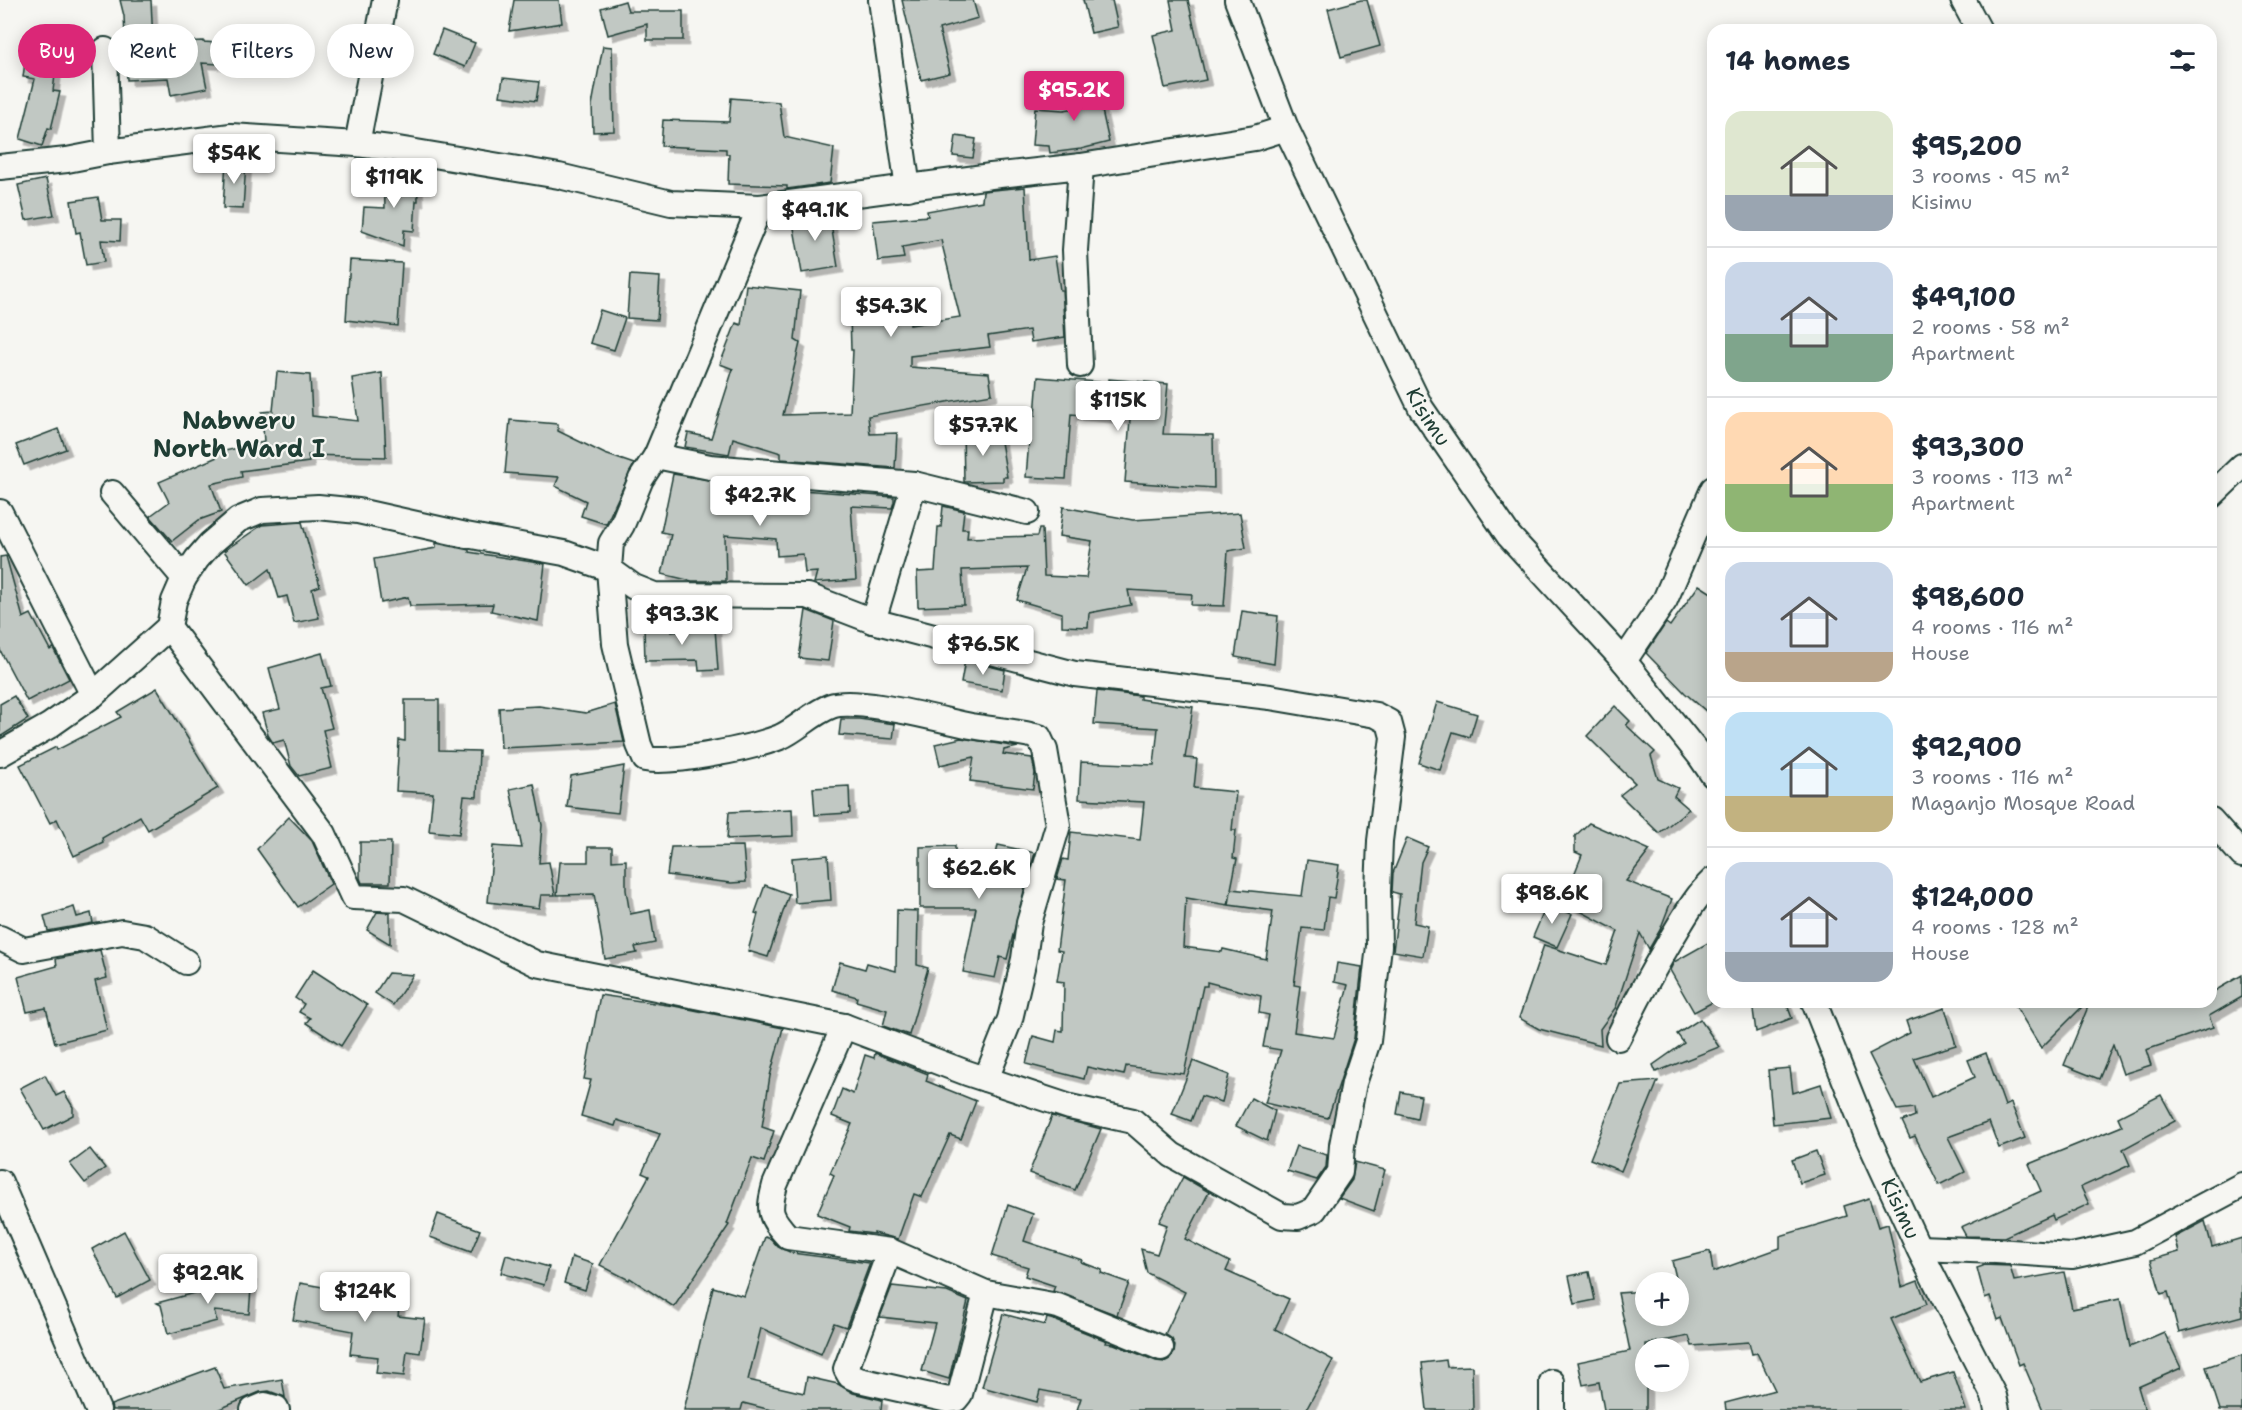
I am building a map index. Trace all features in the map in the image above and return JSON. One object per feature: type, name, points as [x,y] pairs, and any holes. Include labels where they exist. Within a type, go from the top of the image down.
[{"type":"street","points":[[357,144],[385,0]]},
{"type":"street","points":[[881,0],[908,188]]},
{"type":"street","name":"Kisimu","points":[[1238,0],[1286,128],[1421,408],[1509,536],[1624,661],[1707,766]]},
{"type":"street","points":[[1963,0],[1976,24]]},
{"type":"street","points":[[105,50],[108,152]]},
{"type":"street","points":[[0,167],[67,160],[108,152],[231,136],[357,144],[398,149],[559,176],[671,202],[760,207],[1081,166],[1255,138],[1286,128]]},
{"type":"street","points":[[1080,365],[1075,250],[1081,166]]},
{"type":"street","points":[[760,207],[656,456],[641,479],[622,525],[611,543],[609,569],[615,644],[623,682],[645,759],[658,761],[736,749],[780,737],[832,706],[843,705],[878,706],[1039,737],[1045,750],[1058,825],[1029,922],[1024,959],[1010,1019],[986,1079]]},
{"type":"street","points":[[656,456],[710,467],[914,484],[1028,512]]},
{"type":"street","points":[[2217,490],[2242,466]]},
{"type":"street","points":[[873,621],[914,484]]},
{"type":"street","points":[[112,493],[184,578]]},
{"type":"street","points":[[1624,661],[1665,600],[1707,503]]},
{"type":"street","points":[[0,754],[49,726],[93,695],[169,627],[174,601],[184,578],[210,544],[238,520],[262,510],[318,507],[358,511],[466,535],[564,553],[609,569],[634,587],[654,595],[808,596],[873,621],[1075,674],[1270,697],[1376,716],[1389,722],[1393,737],[1380,841],[1379,946],[1368,1041],[1354,1083],[1342,1145],[1340,1172],[1314,1210],[1298,1217],[1282,1216],[1172,1155],[1133,1121],[1070,1107],[986,1079],[844,1026],[537,964],[404,899],[353,897],[324,834],[169,627]]},
{"type":"street","points":[[0,512],[93,695]]},
{"type":"street","points":[[2217,827],[2242,855]]},
{"type":"street","points":[[1618,1038],[1641,990],[1700,892],[1707,886]]},
{"type":"street","points":[[0,938],[24,950],[122,932],[145,936],[186,962]]},
{"type":"street","name":"Kisimu","points":[[1816,1008],[1867,1136],[1919,1248],[1994,1396],[1997,1410]]},
{"type":"street","points":[[844,1026],[775,1185],[770,1207],[775,1223],[788,1237],[890,1251],[986,1293],[1058,1306],[1161,1348]]},
{"type":"street","points":[[1919,1248],[2072,1256],[2135,1242],[2240,1179]]},
{"type":"street","points":[[0,1182],[98,1410]]},
{"type":"street","points":[[890,1251],[846,1369],[850,1376],[859,1380],[948,1400],[956,1399],[960,1394],[986,1293]]},
{"type":"street","points":[[1552,1382],[1552,1410]]},
{"type":"street","points":[[253,1410],[265,1405],[277,1410]]},
{"type":"building","points":[[120,0],[151,0],[152,24],[124,24]]},
{"type":"building","points":[[514,0],[559,0],[562,23],[509,31]]},
{"type":"building","points":[[902,0],[973,0],[978,18],[939,29],[950,73],[921,80]]},
{"type":"building","points":[[1083,0],[1112,0],[1118,27],[1091,33]]},
{"type":"building","points":[[1170,0],[1188,0],[1206,80],[1165,88],[1153,35],[1176,30]]},
{"type":"building","points":[[1367,0],[1380,46],[1341,57],[1328,9]]},
{"type":"building","points":[[625,1],[628,11],[683,11],[683,40],[647,40],[647,24],[608,35],[601,8]]},
{"type":"building","points":[[442,30],[475,43],[465,67],[433,54]]},
{"type":"building","points":[[198,41],[210,42],[210,63],[202,63],[207,88],[171,95],[168,78],[198,78]]},
{"type":"building","points":[[603,46],[612,47],[614,131],[593,132],[592,105]]},
{"type":"building","points":[[1099,73],[1108,104],[1101,106],[1109,142],[1050,153],[1049,146],[1032,145],[1035,108],[1064,110],[1089,106],[1081,78]]},
{"type":"building","points":[[29,78],[55,78],[53,91],[60,92],[51,129],[48,128],[42,146],[20,139],[35,79]]},
{"type":"building","points":[[127,78],[168,78],[127,80]]},
{"type":"building","points":[[503,78],[539,82],[536,101],[500,96]]},
{"type":"building","points":[[731,98],[779,102],[784,137],[834,148],[830,183],[787,189],[787,186],[728,184],[729,154],[726,154],[726,149],[661,146],[663,120],[729,122]]},
{"type":"building","points":[[956,136],[976,139],[973,158],[953,156]]},
{"type":"building","points":[[226,161],[246,162],[243,209],[223,208]]},
{"type":"building","points":[[417,172],[418,201],[416,201],[414,231],[404,230],[403,246],[362,231],[364,207],[385,208],[384,173]]},
{"type":"building","points":[[46,179],[54,215],[26,220],[18,185]]},
{"type":"building","points":[[1025,187],[1029,260],[1055,256],[1060,290],[1062,290],[1065,337],[1031,342],[1029,330],[988,336],[990,347],[910,356],[910,367],[989,373],[992,394],[868,416],[870,434],[897,433],[895,468],[781,459],[781,453],[733,438],[729,454],[685,447],[688,433],[711,438],[733,369],[720,364],[736,323],[741,325],[746,285],[800,291],[795,340],[800,343],[783,415],[850,413],[853,350],[851,350],[850,315],[910,314],[910,325],[960,317],[941,240],[902,247],[904,258],[878,261],[873,221],[928,216],[927,211],[982,201],[983,191]]},
{"type":"building","points":[[98,197],[102,220],[121,220],[120,241],[101,240],[104,262],[86,265],[80,232],[76,233],[71,201]]},
{"type":"building","points":[[829,212],[838,267],[802,273],[792,217]]},
{"type":"building","points":[[350,260],[402,263],[398,326],[346,320]]},
{"type":"building","points":[[630,275],[660,277],[657,320],[627,318]]},
{"type":"building","points":[[600,310],[625,318],[614,350],[590,343]]},
{"type":"building","points":[[277,372],[310,375],[312,416],[358,421],[352,378],[382,373],[386,457],[308,455],[309,462],[241,471],[242,477],[211,484],[221,512],[199,520],[172,541],[150,516],[169,502],[159,482],[217,457],[216,453],[264,442],[262,412],[273,411]]},
{"type":"building","points":[[1038,377],[1109,383],[1109,379],[1168,384],[1163,434],[1213,435],[1214,488],[1125,482],[1130,419],[1071,414],[1066,479],[1026,477],[1031,416],[1035,416]]},
{"type":"building","points":[[510,420],[558,424],[558,431],[605,454],[634,464],[606,524],[581,516],[586,501],[555,486],[559,477],[505,473]]},
{"type":"building","points":[[58,429],[66,449],[24,465],[16,445]]},
{"type":"building","points":[[999,430],[1007,477],[1003,477],[1003,481],[964,482],[963,431]]},
{"type":"building","points":[[673,474],[723,482],[722,484],[894,497],[894,502],[892,508],[851,506],[856,580],[814,583],[817,572],[805,573],[803,554],[777,556],[776,539],[725,535],[726,581],[692,581],[662,574],[671,534],[661,532]]},
{"type":"building","points":[[943,506],[964,511],[962,529],[968,529],[967,538],[1037,536],[1039,529],[1042,529],[1044,576],[1086,578],[1092,541],[1059,536],[1063,507],[1133,520],[1240,513],[1246,548],[1228,551],[1224,606],[1191,605],[1192,594],[1128,590],[1131,605],[1089,613],[1088,627],[1062,626],[1062,613],[1017,600],[1027,568],[962,570],[964,605],[918,607],[917,572],[935,571],[938,527],[941,527]]},
{"type":"building","points":[[302,522],[320,586],[312,589],[319,618],[294,623],[287,596],[279,598],[270,569],[249,585],[224,551],[262,525]]},
{"type":"building","points":[[436,543],[469,550],[469,552],[545,564],[538,621],[491,611],[493,604],[410,606],[408,597],[381,603],[374,559],[436,548]]},
{"type":"building","points":[[6,556],[23,618],[31,614],[50,650],[53,648],[69,679],[27,701],[0,650],[0,557]]},
{"type":"building","points":[[1699,585],[1707,590],[1707,712],[1646,653],[1666,623],[1670,626]]},
{"type":"building","points":[[806,610],[834,621],[828,661],[799,658]]},
{"type":"building","points":[[1242,611],[1278,616],[1274,664],[1235,657]]},
{"type":"building","points":[[644,627],[671,627],[671,632],[715,628],[718,670],[699,671],[698,660],[645,661]]},
{"type":"building","points":[[322,653],[331,686],[321,688],[332,728],[323,730],[332,768],[299,776],[291,766],[284,740],[273,743],[268,735],[262,713],[280,709],[269,668]]},
{"type":"building","points":[[965,660],[1005,670],[1002,690],[961,683]]},
{"type":"building","points":[[157,688],[218,788],[148,830],[140,816],[102,838],[103,842],[74,856],[57,819],[50,823],[20,765],[56,747],[57,750],[121,717],[117,712]]},
{"type":"building","points":[[1097,691],[1140,696],[1140,699],[1193,707],[1185,758],[1197,759],[1194,788],[1236,792],[1232,830],[1236,830],[1233,858],[1237,859],[1231,889],[1302,896],[1307,860],[1339,865],[1334,898],[1328,897],[1324,930],[1302,928],[1294,985],[1300,986],[1294,1032],[1334,1038],[1348,985],[1334,982],[1337,963],[1362,967],[1354,1038],[1328,1118],[1265,1103],[1281,1050],[1263,1047],[1269,1015],[1259,1013],[1261,996],[1207,982],[1207,986],[1203,986],[1184,1074],[1126,1066],[1124,1075],[1087,1067],[1084,1079],[1026,1064],[1033,1036],[1055,1042],[1057,1030],[1063,1031],[1064,982],[1057,981],[1062,951],[1057,950],[1066,880],[1057,879],[1063,859],[1068,860],[1071,832],[1140,840],[1144,802],[1079,799],[1081,762],[1154,765],[1158,728],[1094,724]],"holes":[[[1231,891],[1229,905],[1273,911],[1266,959],[1223,949],[1222,952],[1183,947],[1186,898],[1228,905]]]},
{"type":"building","points":[[14,696],[28,719],[0,737],[0,704]]},
{"type":"building","points":[[405,700],[439,700],[439,750],[479,751],[477,797],[464,796],[459,834],[429,831],[433,793],[396,791],[399,740],[405,741]]},
{"type":"building","points":[[1437,702],[1477,714],[1470,737],[1453,732],[1440,770],[1419,763]]},
{"type":"building","points":[[615,704],[624,742],[501,748],[499,708],[539,706],[586,713]]},
{"type":"building","points":[[1615,706],[1630,721],[1626,725],[1655,752],[1651,756],[1658,779],[1678,788],[1674,796],[1689,809],[1659,833],[1620,795],[1635,783],[1587,736]]},
{"type":"building","points":[[841,719],[895,724],[893,739],[839,735]]},
{"type":"building","points":[[961,738],[1018,747],[1004,750],[1003,754],[1032,758],[1035,773],[1033,789],[970,781],[974,757],[940,765],[935,744]]},
{"type":"building","points":[[624,766],[618,813],[567,807],[571,776]]},
{"type":"building","points":[[534,784],[542,825],[539,863],[549,862],[555,895],[541,895],[539,908],[488,902],[493,846],[522,848],[510,789]]},
{"type":"building","points":[[849,786],[850,813],[815,815],[813,788]]},
{"type":"building","points":[[792,809],[793,836],[727,839],[729,812]]},
{"type":"building","points":[[289,817],[312,841],[331,884],[298,907],[257,849]]},
{"type":"building","points":[[1589,823],[1650,850],[1626,881],[1672,899],[1660,930],[1649,949],[1640,933],[1616,1007],[1600,1029],[1601,1045],[1539,1029],[1519,1018],[1544,945],[1606,965],[1618,931],[1563,902],[1582,855],[1575,852],[1575,836]]},
{"type":"building","points":[[1407,838],[1428,847],[1421,862],[1414,923],[1428,926],[1423,956],[1393,951],[1400,894],[1392,892],[1393,873]]},
{"type":"building","points":[[360,842],[391,842],[390,883],[362,883]]},
{"type":"building","points":[[998,845],[1035,853],[1029,873],[1026,872],[1025,887],[1007,959],[1000,957],[995,978],[963,972],[976,908],[920,908],[920,847],[955,846],[955,876],[991,878]]},
{"type":"building","points":[[743,846],[746,882],[731,883],[667,875],[671,847]]},
{"type":"building","points":[[588,847],[612,847],[612,861],[626,860],[626,890],[630,914],[650,910],[655,943],[635,947],[637,953],[605,959],[594,894],[557,895],[560,862],[588,862]]},
{"type":"building","points":[[828,855],[831,900],[795,903],[792,858]]},
{"type":"building","points":[[765,885],[789,894],[768,957],[748,951],[758,914],[755,913]]},
{"type":"building","points":[[1547,904],[1572,914],[1557,947],[1533,937]]},
{"type":"building","points":[[74,907],[77,917],[91,913],[93,923],[48,931],[44,916]]},
{"type":"building","points":[[897,910],[918,911],[917,965],[928,968],[909,1035],[883,1026],[887,1010],[856,1001],[857,997],[832,990],[840,962],[865,969],[867,963],[896,971]]},
{"type":"building","points":[[377,912],[390,913],[390,944],[367,930]]},
{"type":"building","points":[[1707,943],[1707,1005],[1694,1012],[1670,970],[1674,962]]},
{"type":"building","points":[[100,950],[107,978],[95,981],[107,1030],[55,1043],[46,1008],[27,1012],[18,977],[57,966],[56,959]]},
{"type":"building","points":[[313,970],[367,1005],[341,1046],[306,1023],[310,1018],[299,1012],[304,1004],[295,998]]},
{"type":"building","points":[[388,973],[413,975],[393,1005],[375,993]]},
{"type":"building","points":[[2242,975],[2242,997],[2209,1016],[2213,1027],[2146,1050],[2151,1065],[2123,1074],[2113,1045],[2099,1079],[2064,1065],[2088,1008],[2217,1008],[2217,990]]},
{"type":"building","points":[[600,995],[674,1006],[783,1028],[770,1076],[762,1127],[774,1131],[764,1162],[752,1158],[727,1224],[729,1225],[674,1307],[630,1278],[629,1280],[600,1265],[649,1176],[642,1173],[660,1134],[617,1120],[615,1126],[581,1116],[591,1080],[584,1079]]},
{"type":"building","points":[[1753,1008],[1788,1008],[1792,1018],[1756,1032]]},
{"type":"building","points":[[1945,1008],[1956,1045],[1914,1058],[1931,1097],[1975,1077],[1968,1060],[1986,1053],[2005,1106],[2011,1103],[2025,1138],[1999,1148],[1989,1122],[1948,1137],[1965,1172],[1939,1185],[1915,1136],[1910,1138],[1902,1121],[1915,1116],[1914,1108],[1897,1110],[1869,1054],[1910,1033],[1906,1021]]},
{"type":"building","points":[[2017,1008],[2081,1008],[2041,1048]]},
{"type":"building","points":[[1700,1019],[1719,1047],[1656,1072],[1653,1065],[1684,1043],[1677,1034]]},
{"type":"building","points":[[875,1053],[928,1074],[926,1081],[976,1101],[961,1139],[950,1135],[922,1197],[914,1194],[898,1239],[874,1233],[849,1231],[850,1227],[817,1214],[834,1175],[830,1173],[852,1124],[832,1116],[842,1089],[853,1094],[865,1055],[874,1058]]},
{"type":"building","points":[[1193,1061],[1229,1075],[1222,1102],[1201,1096],[1191,1121],[1172,1114]]},
{"type":"building","points":[[1790,1068],[1793,1093],[1821,1084],[1831,1118],[1773,1124],[1768,1070]]},
{"type":"building","points":[[45,1075],[56,1096],[64,1092],[73,1107],[73,1115],[44,1130],[20,1088]]},
{"type":"building","points":[[1658,1081],[1621,1171],[1590,1159],[1620,1084]]},
{"type":"building","points":[[1401,1092],[1421,1096],[1417,1119],[1397,1114]]},
{"type":"building","points":[[2161,1095],[2175,1121],[2123,1149],[2130,1165],[2081,1187],[2089,1204],[2054,1220],[2052,1215],[2004,1237],[1966,1236],[1961,1227],[2041,1191],[2029,1164],[2122,1126],[2118,1117]]},
{"type":"building","points":[[1251,1098],[1275,1111],[1267,1141],[1236,1126]]},
{"type":"building","points":[[1052,1116],[1101,1129],[1075,1190],[1029,1173]]},
{"type":"building","points":[[1296,1146],[1327,1155],[1326,1167],[1317,1180],[1287,1171]]},
{"type":"building","points":[[90,1149],[105,1168],[85,1183],[70,1164]]},
{"type":"building","points":[[1816,1151],[1825,1175],[1800,1183],[1792,1160]]},
{"type":"building","points":[[1355,1162],[1385,1170],[1374,1211],[1339,1198],[1352,1180]]},
{"type":"building","points":[[1183,1177],[1209,1192],[1185,1239],[1230,1262],[1226,1271],[1289,1299],[1275,1329],[1333,1360],[1306,1410],[1077,1410],[1081,1398],[1040,1390],[1037,1402],[982,1387],[1003,1314],[1045,1325],[1047,1318],[1156,1361],[1164,1362],[1170,1359],[1175,1346],[1172,1339],[1165,1334],[1185,1292],[1147,1273],[1141,1249],[1157,1254],[1167,1225],[1159,1222]]},
{"type":"building","points":[[1869,1198],[1878,1227],[1888,1224],[1902,1287],[1918,1281],[1927,1304],[1891,1319],[1920,1382],[1953,1372],[1966,1410],[1726,1410],[1725,1403],[1775,1390],[1757,1353],[1752,1354],[1749,1342],[1692,1346],[1689,1336],[1635,1338],[1635,1392],[1646,1392],[1646,1410],[1604,1410],[1599,1382],[1583,1385],[1578,1362],[1630,1351],[1618,1293],[1635,1292],[1635,1326],[1689,1326],[1689,1272],[1675,1272],[1672,1261],[1710,1251],[1713,1272],[1780,1248],[1780,1236],[1847,1216],[1844,1206]]},
{"type":"building","points":[[1008,1205],[1033,1214],[1024,1241],[1082,1260],[1081,1262],[1102,1270],[1101,1273],[1129,1283],[1117,1315],[1053,1291],[1055,1286],[1025,1276],[1028,1267],[992,1256]]},
{"type":"building","points":[[438,1214],[480,1230],[471,1252],[430,1237]]},
{"type":"building","points":[[2205,1221],[2212,1247],[2242,1238],[2242,1316],[2179,1333],[2168,1292],[2161,1294],[2151,1260],[2179,1252],[2175,1237]]},
{"type":"building","points":[[124,1231],[150,1280],[117,1298],[92,1249]]},
{"type":"building","points":[[765,1237],[771,1239],[778,1247],[792,1253],[870,1263],[846,1327],[834,1323],[821,1354],[761,1328],[748,1380],[804,1393],[807,1377],[838,1384],[853,1393],[882,1400],[881,1410],[771,1410],[743,1403],[741,1410],[684,1410],[713,1287],[744,1296]]},
{"type":"building","points":[[506,1255],[549,1267],[544,1285],[501,1273]]},
{"type":"building","points":[[572,1257],[593,1264],[585,1290],[564,1283]]},
{"type":"building","points":[[1983,1265],[2010,1266],[2014,1281],[2064,1272],[2072,1309],[2120,1299],[2130,1347],[2164,1332],[2181,1368],[2138,1387],[2145,1410],[2043,1410],[2023,1363],[2019,1365],[2002,1318],[1998,1320],[1990,1296],[1985,1298],[1977,1268]]},
{"type":"building","points":[[1589,1272],[1595,1300],[1575,1304],[1569,1276]]},
{"type":"building","points":[[232,1274],[252,1276],[249,1314],[214,1311],[217,1321],[168,1334],[161,1305],[157,1303],[231,1283]]},
{"type":"building","points":[[300,1283],[362,1294],[363,1287],[401,1292],[398,1316],[425,1319],[420,1353],[407,1351],[404,1376],[376,1373],[378,1357],[350,1354],[353,1331],[293,1320]]},
{"type":"building","points":[[892,1286],[947,1292],[968,1301],[949,1379],[922,1371],[935,1323],[880,1317]]},
{"type":"building","points":[[2242,1355],[2242,1410],[2220,1410],[2206,1367]]},
{"type":"building","points":[[1446,1360],[1447,1367],[1472,1366],[1473,1410],[1427,1410],[1422,1363]]},
{"type":"building","points":[[215,1367],[224,1389],[282,1379],[285,1397],[269,1391],[260,1392],[217,1410],[112,1410],[111,1405]]},
{"type":"district","name":"Nabweru North Ward I","points":[[239,435]]}]
